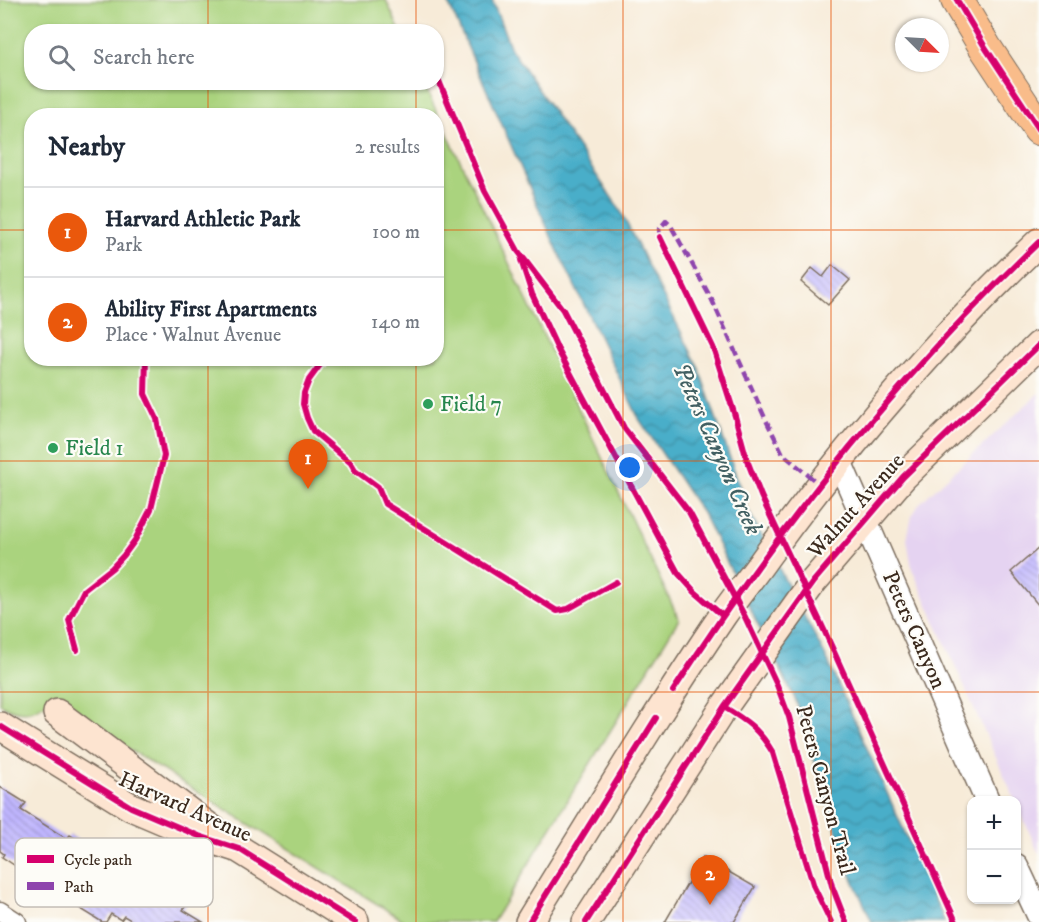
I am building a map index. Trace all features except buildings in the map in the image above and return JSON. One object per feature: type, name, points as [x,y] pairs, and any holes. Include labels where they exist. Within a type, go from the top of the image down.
[{"type":"highway","points":[[957,0],[1039,129]]},
{"type":"main road","name":"Walnut Avenue","points":[[529,922],[673,690],[726,611],[788,527],[839,461],[933,349],[1039,242]]},
{"type":"main road","name":"Walnut Avenue","points":[[586,922],[633,846],[754,664],[813,582],[903,477],[1027,354],[1039,345]]},
{"type":"main road","points":[[57,713],[239,849]]},
{"type":"main road","name":"Harvard Avenue","points":[[0,726],[131,807],[205,838]]},
{"type":"main road","name":"Harvard Avenue","points":[[213,841],[239,849],[355,922]]},
{"type":"street","name":"Peters Canyon","points":[[839,461],[985,796]]},
{"type":"street","points":[[1021,875],[1039,915]]},
{"type":"street","points":[[0,911],[17,922]]},
{"type":"shaded area","points":[[1039,393],[1039,854],[1021,814],[1021,796],[1013,796],[912,569],[907,539],[912,516],[920,503]]},
{"type":"green space","points":[[0,0],[386,0],[397,24],[24,24],[24,90],[426,90],[435,108],[24,108],[24,366],[444,366],[444,127],[679,619],[493,922],[406,922],[50,700],[32,711],[20,712],[0,704]]},
{"type":"water","name":"Peters Canyon Creek","points":[[447,0],[492,0],[511,49],[620,210],[698,366],[748,510],[826,657],[945,922],[872,922],[849,871],[796,701],[704,516],[639,419],[554,243]]},
{"type":"marked path","points":[[660,237],[659,229],[666,221],[671,226],[712,300],[783,454],[820,485]]},
{"type":"cycle path","points":[[957,0],[1039,129]]},
{"type":"cycle path","name":"Peters Canyon Trail","points":[[443,90],[485,191],[518,251],[563,310],[624,428],[689,512],[745,617],[777,685],[789,717],[832,886],[846,922]]},
{"type":"cycle path","points":[[660,237],[713,347],[747,460],[761,496],[956,922]]},
{"type":"cycle path","points":[[673,691],[755,571],[843,456],[938,346],[1039,242]]},
{"type":"cycle path","points":[[521,260],[532,294],[558,350],[678,573],[695,592],[723,616]]},
{"type":"cycle path","points":[[586,922],[724,707],[813,582],[903,477],[1039,345]]},
{"type":"cycle path","points":[[77,650],[69,620],[84,590],[112,568],[135,540],[151,509],[164,456],[157,419],[145,394],[146,366]]},
{"type":"cycle path","points":[[319,366],[309,380],[304,393],[303,404],[313,431],[351,463],[355,470],[378,487],[385,504],[557,611],[568,609],[616,582]]},
{"type":"cycle path","points":[[724,707],[752,726],[773,753],[814,887],[831,922]]},
{"type":"cycle path","points":[[529,922],[656,718]]},
{"type":"cycle path","points":[[0,726],[131,807],[205,838]]},
{"type":"cycle path","points":[[213,841],[239,849],[355,922]]},
{"type":"place","name":"Field 7","points":[[428,404]]},
{"type":"place","name":"Field 1","points":[[53,448]]},
{"type":"place","name":"Harvard Athletic Park","points":[[308,489]]},
{"type":"place","name":"Ability First Apartments","points":[[710,905]]}]
